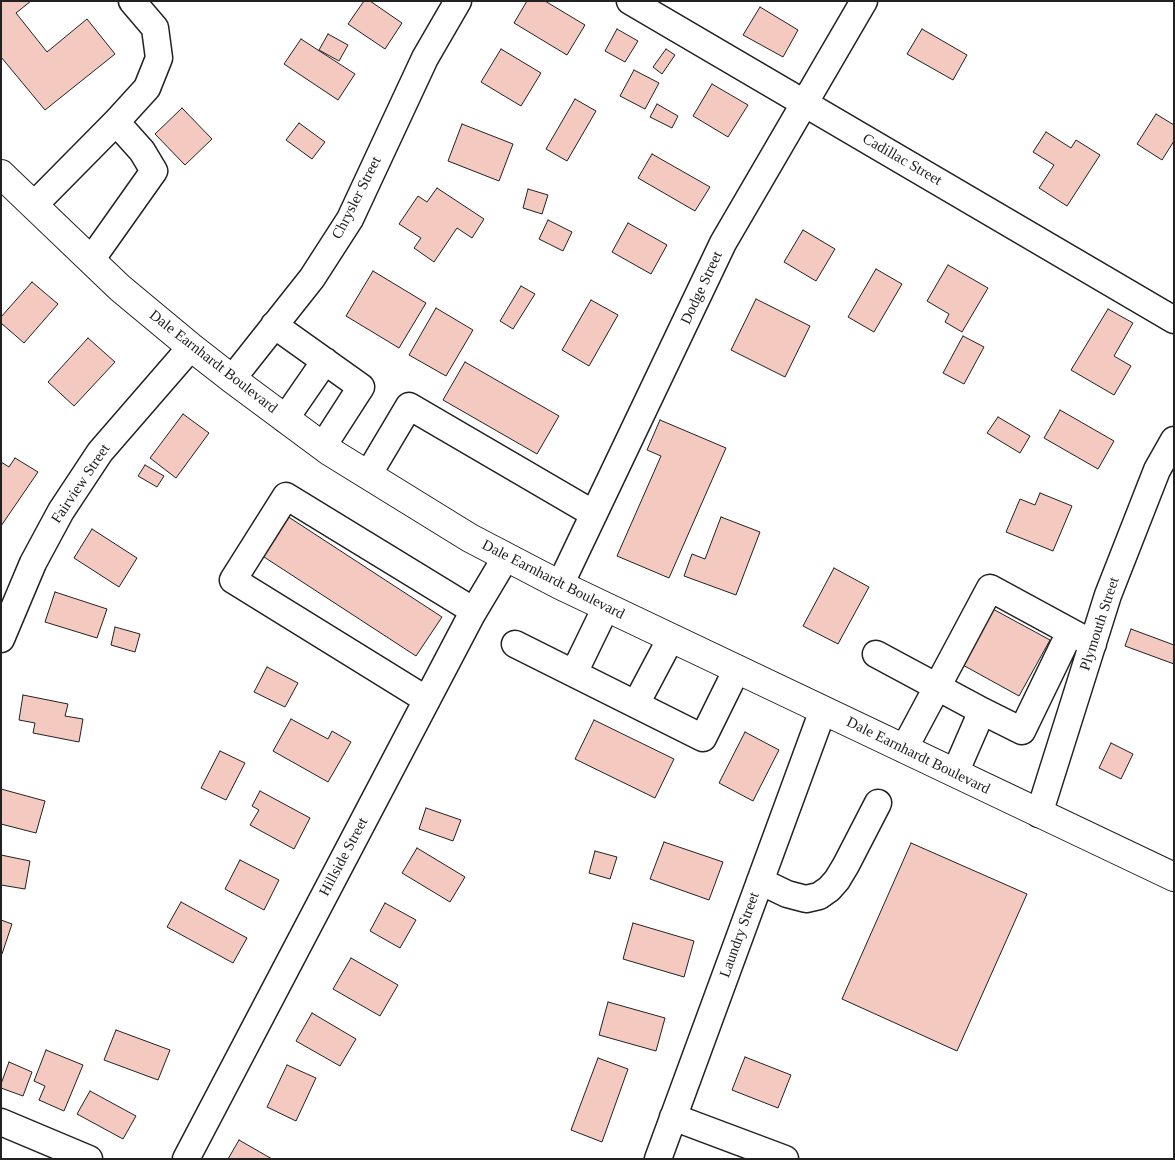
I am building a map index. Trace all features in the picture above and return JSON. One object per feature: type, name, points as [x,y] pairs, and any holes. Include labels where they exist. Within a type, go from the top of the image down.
[{"type":"main road","name":"Dale Earnhardt Boulevard","points":[[1,174],[120,288],[190,347],[323,446],[470,538],[560,585],[670,638],[1174,877]]},
{"type":"street","points":[[34,205],[147,88],[159,58],[155,28],[132,1]]},
{"type":"street","name":"Chrysler Street","points":[[232,379],[312,278],[350,219],[425,58],[458,1]]},
{"type":"street","name":"Cadillac Street","points":[[630,1],[1174,320]]},
{"type":"street","name":"Dodge Street","points":[[560,585],[723,243],[864,1]]},
{"type":"street","points":[[91,260],[154,171],[142,151],[116,122]]},
{"type":"street","points":[[274,325],[361,387],[323,446]]},
{"type":"street","name":"Fairview Street","points":[[2,633],[33,563],[61,511],[100,452],[190,347]]},
{"type":"street","points":[[286,419],[325,361]]},
{"type":"street","points":[[368,475],[410,406],[594,514]]},
{"type":"street","name":"Plymouth Street","points":[[1040,814],[1082,638],[1108,595],[1157,470],[1174,440]]},
{"type":"street","points":[[427,700],[233,580],[286,496],[474,611]]},
{"type":"street","name":"Hillside Street","points":[[186,1159],[474,611],[506,557]]},
{"type":"street","points":[[876,654],[938,686],[982,711],[1022,731],[1082,638],[990,588],[938,686],[904,749]]},
{"type":"street","points":[[574,673],[606,607]]},
{"type":"street","points":[[636,704],[670,638]]},
{"type":"street","points":[[515,644],[703,738],[737,669]]},
{"type":"street","name":"Laundry Street","points":[[658,1159],[823,710]]},
{"type":"street","points":[[955,774],[982,711]]},
{"type":"street","points":[[760,881],[787,894],[806,899],[819,896],[838,880],[878,803]]},
{"type":"street","points":[[673,1117],[786,1159]]},
{"type":"street","points":[[1,1122],[89,1159]]},
{"type":"building","points":[[1,1],[31,1],[16,13],[47,52],[87,19],[115,54],[45,110],[1,57]]},
{"type":"building","points":[[364,1],[370,1],[402,23],[385,49],[348,24]]},
{"type":"building","points":[[527,1],[545,1],[585,25],[567,55],[514,23]]},
{"type":"building","points":[[760,7],[798,30],[783,57],[743,35]]},
{"type":"building","points":[[617,29],[638,41],[625,62],[605,51]]},
{"type":"building","points":[[922,29],[967,55],[953,80],[907,54]]},
{"type":"building","points":[[328,34],[348,45],[339,61],[319,50]]},
{"type":"building","points":[[301,39],[355,74],[338,100],[284,64]]},
{"type":"building","points":[[501,49],[541,73],[521,106],[481,82]]},
{"type":"building","points":[[666,49],[675,55],[662,74],[653,67]]},
{"type":"building","points":[[634,70],[659,83],[645,109],[620,96]]},
{"type":"building","points":[[712,84],[748,105],[728,137],[693,116]]},
{"type":"building","points":[[575,99],[596,111],[567,161],[546,149]]},
{"type":"building","points":[[657,104],[678,116],[672,128],[650,117]]},
{"type":"building","points":[[182,108],[212,139],[185,165],[155,134]]},
{"type":"building","points":[[1156,114],[1174,125],[1174,141],[1162,160],[1137,144]]},
{"type":"building","points":[[299,123],[325,142],[312,159],[286,140]]},
{"type":"building","points":[[462,124],[513,144],[499,181],[448,161]]},
{"type":"building","points":[[1046,132],[1071,148],[1076,140],[1100,155],[1067,206],[1039,188],[1054,165],[1033,152]]},
{"type":"building","points":[[652,154],[710,187],[695,211],[638,178]]},
{"type":"building","points":[[437,188],[484,219],[472,238],[457,228],[434,262],[414,248],[421,238],[399,224],[418,196],[427,202]]},
{"type":"building","points":[[528,189],[548,195],[542,214],[523,208]]},
{"type":"building","points":[[548,220],[572,232],[563,251],[539,239]]},
{"type":"building","points":[[628,223],[667,245],[651,274],[612,252]]},
{"type":"building","points":[[803,230],[835,249],[816,281],[784,262]]},
{"type":"building","points":[[948,265],[988,288],[962,332],[945,322],[949,314],[927,301]]},
{"type":"building","points":[[876,269],[902,284],[874,332],[848,317]]},
{"type":"building","points":[[373,271],[426,303],[399,348],[346,316]]},
{"type":"building","points":[[32,282],[58,304],[24,343],[1,323],[1,317]]},
{"type":"building","points":[[521,286],[535,294],[513,329],[500,321]]},
{"type":"building","points":[[756,299],[810,326],[785,377],[731,350]]},
{"type":"building","points":[[591,300],[618,315],[589,366],[562,350]]},
{"type":"building","points":[[436,308],[473,330],[446,376],[409,355]]},
{"type":"building","points":[[1108,309],[1133,323],[1114,356],[1131,366],[1114,395],[1071,370]]},
{"type":"building","points":[[963,336],[984,347],[964,384],[943,373]]},
{"type":"building","points":[[88,338],[115,362],[74,406],[48,382]]},
{"type":"building","points":[[465,362],[559,416],[537,454],[443,400]]},
{"type":"building","points":[[1060,410],[1114,441],[1098,469],[1044,438]]},
{"type":"building","points":[[183,414],[209,433],[176,478],[150,458]]},
{"type":"building","points":[[998,417],[1030,436],[1020,453],[987,433]]},
{"type":"building","points":[[660,420],[726,448],[669,578],[617,556],[661,456],[647,450]]},
{"type":"building","points":[[15,458],[38,472],[1,526],[1,462],[9,467]]},
{"type":"building","points":[[145,465],[164,476],[157,487],[138,476]]},
{"type":"building","points":[[1040,493],[1072,506],[1053,551],[1006,532],[1020,499],[1035,505]]},
{"type":"building","points":[[287,516],[442,617],[416,656],[261,555]]},
{"type":"building","points":[[721,517],[760,532],[736,595],[684,576],[692,554],[705,559]]},
{"type":"building","points":[[92,529],[137,558],[119,587],[74,558]]},
{"type":"building","points":[[834,568],[869,587],[838,644],[803,626]]},
{"type":"building","points":[[55,592],[107,609],[97,638],[45,622]]},
{"type":"building","points":[[991,608],[1050,640],[1019,696],[961,664]]},
{"type":"building","points":[[115,627],[140,634],[135,652],[111,645]]},
{"type":"building","points":[[1131,629],[1174,645],[1174,664],[1125,646]]},
{"type":"building","points":[[267,667],[298,683],[285,707],[254,692]]},
{"type":"building","points":[[23,695],[68,704],[65,716],[83,719],[79,742],[33,733],[35,723],[19,720]]},
{"type":"building","points":[[291,719],[328,739],[332,731],[351,742],[328,782],[273,751]]},
{"type":"building","points":[[594,720],[674,759],[655,798],[575,759]]},
{"type":"building","points":[[745,732],[779,750],[753,801],[719,783]]},
{"type":"building","points":[[1111,743],[1133,754],[1121,779],[1099,768]]},
{"type":"building","points":[[220,751],[245,763],[226,800],[201,788]]},
{"type":"building","points":[[1,789],[45,801],[36,833],[1,824]]},
{"type":"building","points":[[260,791],[310,818],[294,849],[250,825],[259,810],[252,806]]},
{"type":"building","points":[[426,808],[461,820],[453,841],[419,829]]},
{"type":"building","points":[[664,842],[723,862],[709,900],[650,879]]},
{"type":"building","points":[[911,843],[1027,894],[957,1051],[842,999]]},
{"type":"building","points":[[417,848],[465,877],[450,902],[402,873]]},
{"type":"building","points":[[595,851],[617,857],[610,879],[589,873]]},
{"type":"building","points":[[1,855],[30,861],[25,889],[1,885]]},
{"type":"building","points":[[240,860],[279,880],[264,910],[225,889]]},
{"type":"building","points":[[181,902],[247,938],[233,963],[167,927]]},
{"type":"building","points":[[385,903],[416,920],[400,948],[370,931]]},
{"type":"building","points":[[1,920],[12,924],[2,954],[1,954]]},
{"type":"building","points":[[633,923],[694,941],[684,977],[623,959]]},
{"type":"building","points":[[351,958],[398,985],[380,1016],[333,989]]},
{"type":"building","points":[[608,1002],[665,1018],[656,1051],[599,1035]]},
{"type":"building","points":[[312,1013],[356,1039],[340,1066],[296,1041]]},
{"type":"building","points":[[116,1030],[170,1050],[158,1080],[104,1060]]},
{"type":"building","points":[[46,1050],[83,1065],[64,1111],[39,1100],[45,1086],[34,1081]]},
{"type":"building","points":[[745,1057],[791,1075],[778,1108],[732,1090]]},
{"type":"building","points":[[598,1058],[628,1069],[602,1142],[571,1130]]},
{"type":"building","points":[[9,1062],[32,1072],[23,1096],[1,1088]]},
{"type":"building","points":[[287,1065],[316,1078],[296,1121],[267,1107]]},
{"type":"building","points":[[90,1091],[136,1116],[123,1139],[77,1114]]},
{"type":"building","points":[[239,1140],[272,1159],[228,1159]]}]
